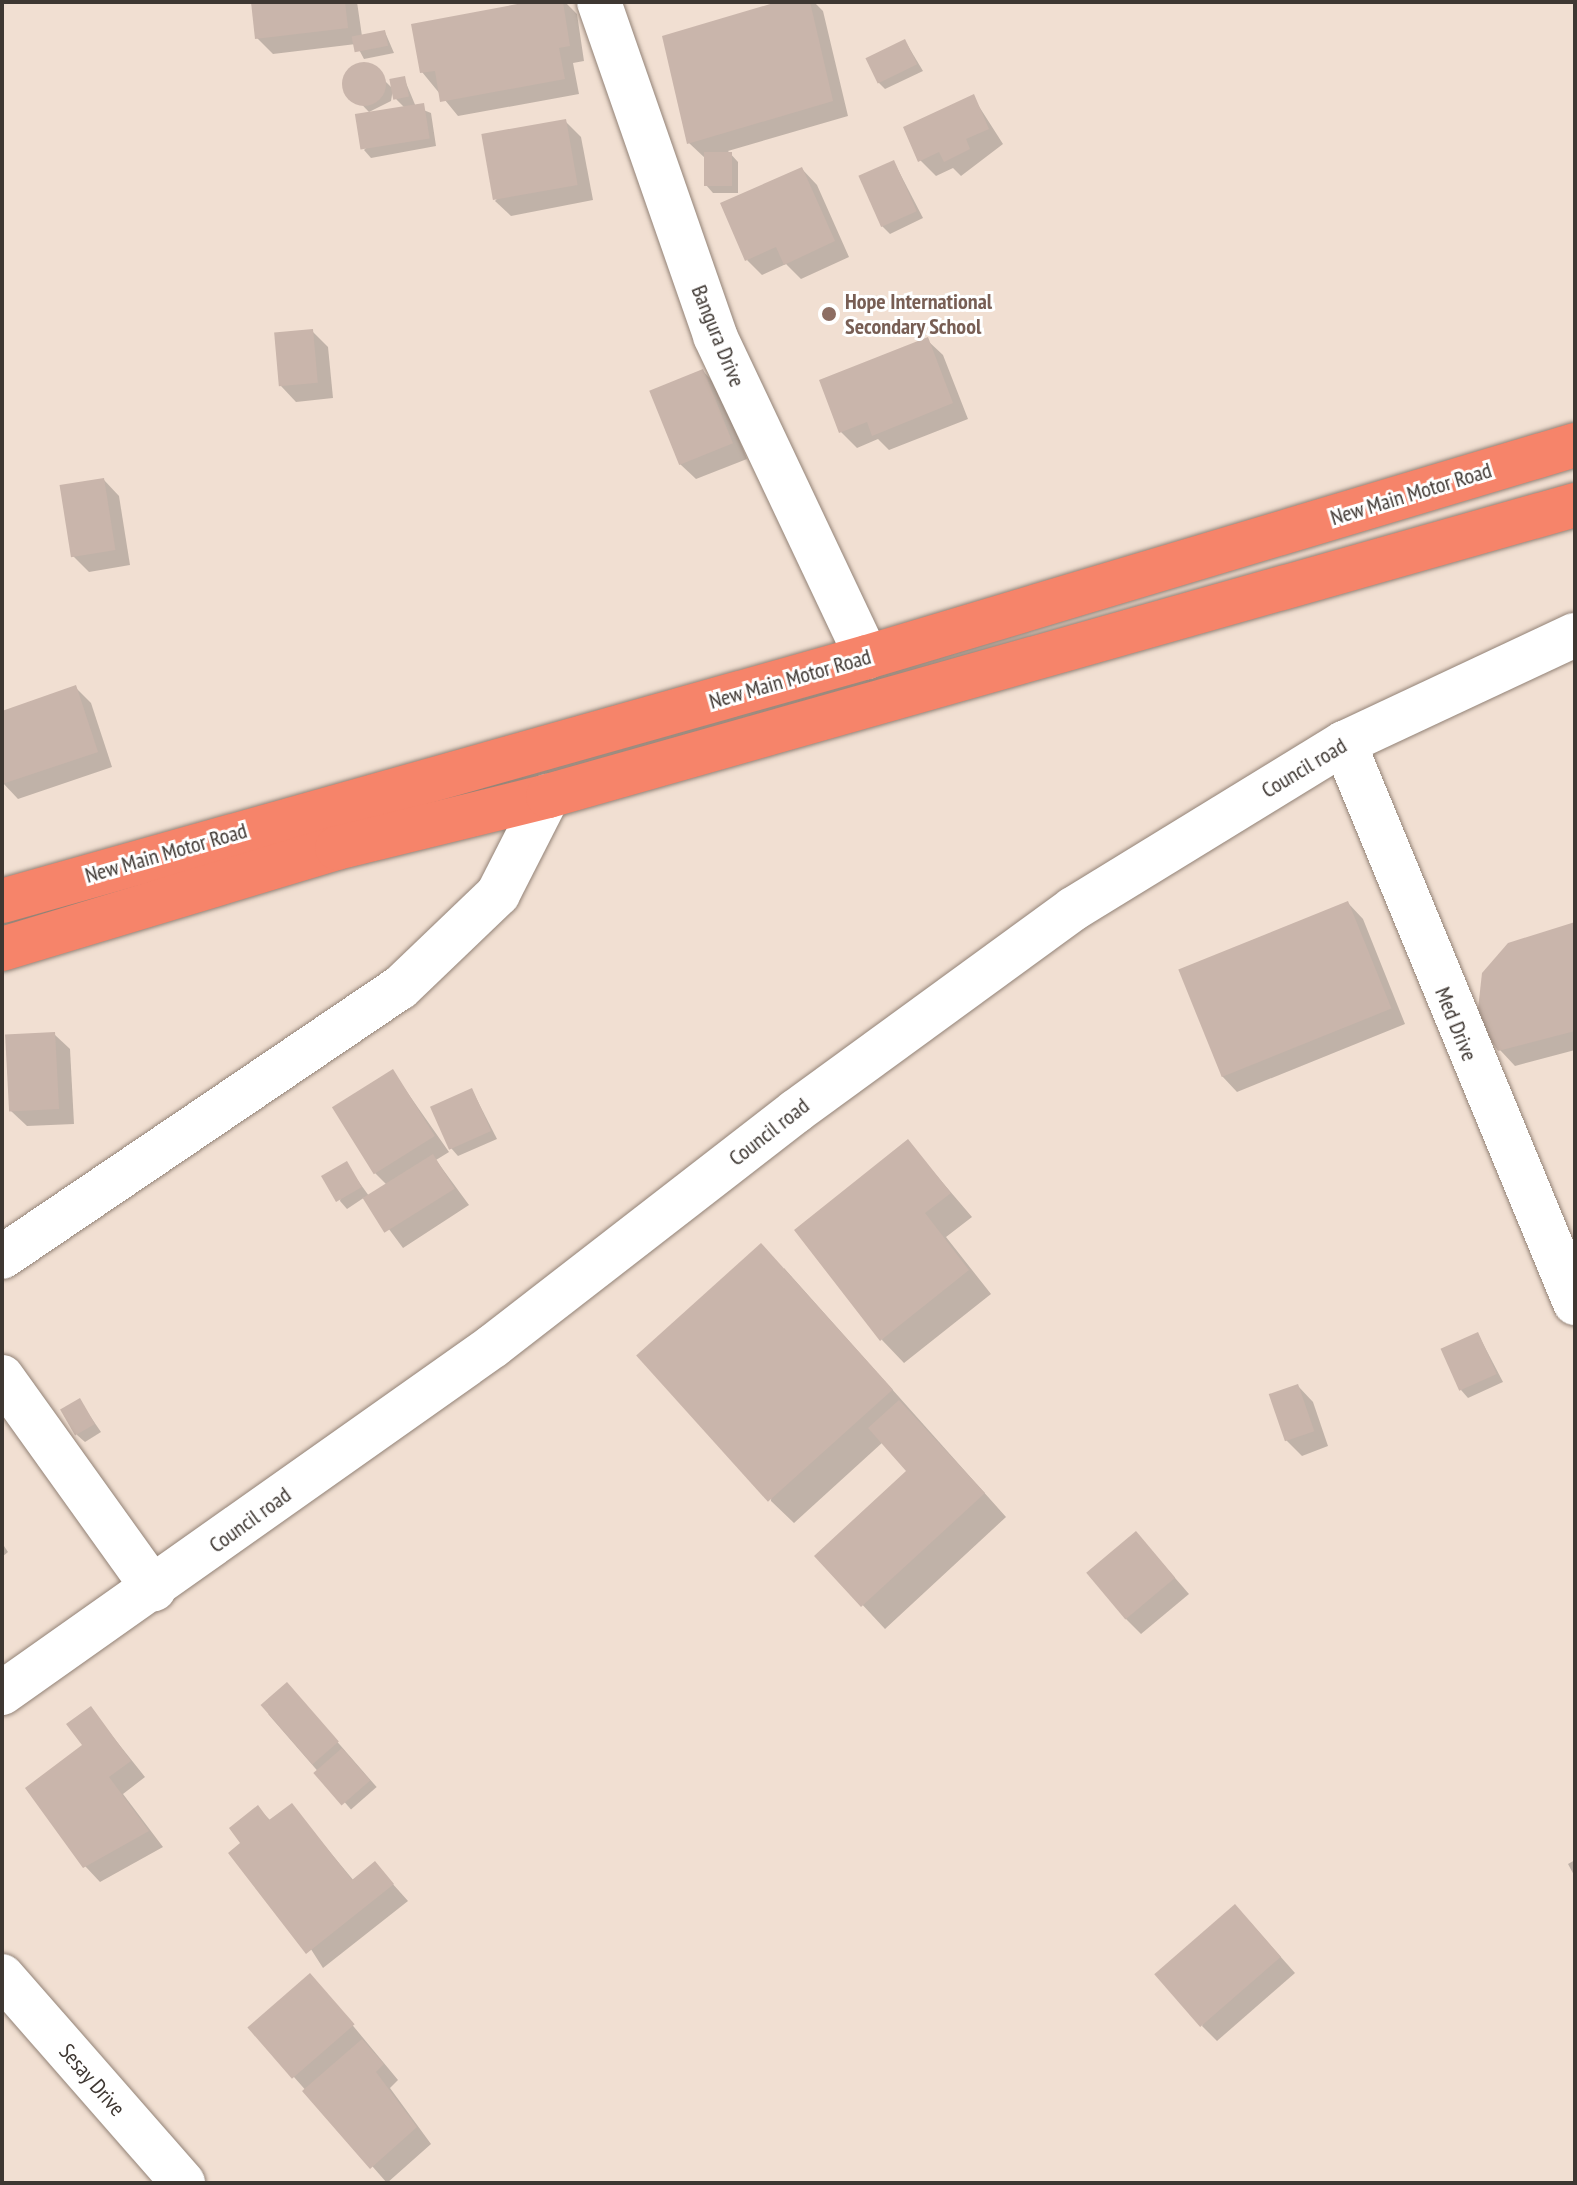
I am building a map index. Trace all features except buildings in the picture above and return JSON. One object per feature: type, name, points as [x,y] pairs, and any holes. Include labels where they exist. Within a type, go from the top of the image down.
[{"type":"highway","name":"New Main Motor Road","points":[[2,901],[867,657],[1575,445]]},
{"type":"highway","name":"New Main Motor Road","points":[[2,949],[337,848],[548,796],[1575,505]]},
{"type":"street","name":"Bangura Drive","points":[[599,2],[715,336],[867,657]]},
{"type":"street","name":"Council road","points":[[2,1693],[154,1589],[493,1346],[796,1111],[1073,909],[1344,743],[1575,635]]},
{"type":"street","name":"Med Drive","points":[[1344,743],[1575,1303]]},
{"type":"street","points":[[2,1257],[400,988],[498,894],[548,796]]},
{"type":"street","points":[[2,1377],[154,1589]]},
{"type":"street","name":"Sesay Drive","points":[[2,1976],[183,2183]]},
{"type":"place","name":"Hope International Secondary School","points":[[829,314]]}]
